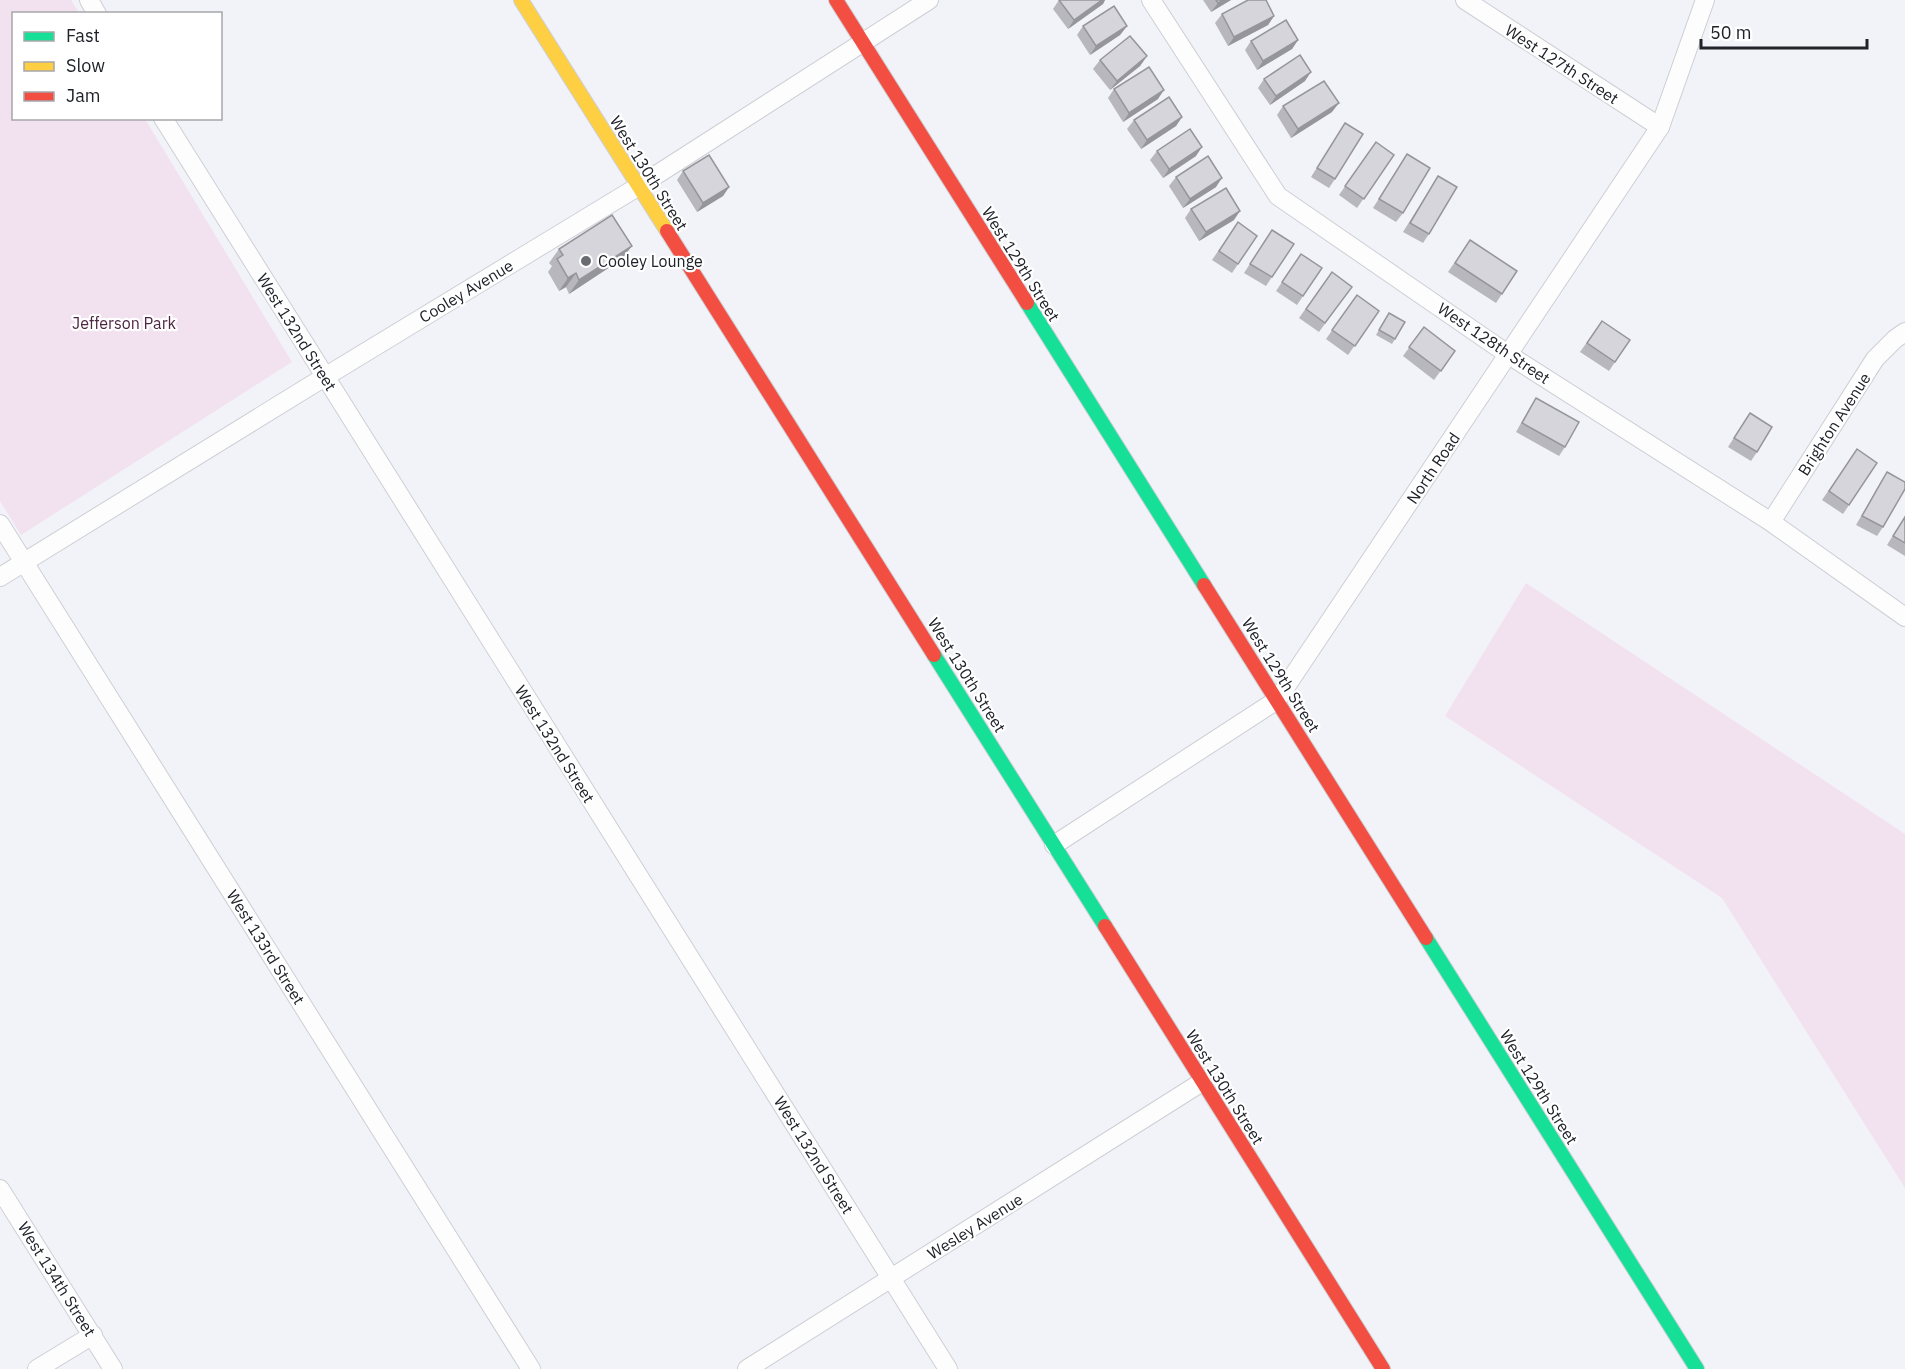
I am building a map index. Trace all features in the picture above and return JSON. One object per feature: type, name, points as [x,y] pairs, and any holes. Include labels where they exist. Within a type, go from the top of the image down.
[{"type":"main road","name":"West 130th Street","points":[[521,0],[1383,1369]]},
{"type":"main road","name":"West 129th Street","points":[[836,0],[1697,1369]]},
{"type":"street","name":"Cooley Avenue","points":[[0,577],[325,376],[639,186],[928,0]]},
{"type":"street","name":"West 128th Street","points":[[1151,0],[1278,196],[1509,355],[1771,522],[1905,617]]},
{"type":"street","name":"West 127th Street","points":[[1465,0],[1660,127]]},
{"type":"street","name":"North Road","points":[[1054,845],[1277,700],[1660,127],[1705,0]]},
{"type":"street","name":"West 132nd Street","points":[[164,120],[948,1369]]},
{"type":"street","name":"Brighton Avenue","points":[[1771,522],[1875,359],[1905,332]]},
{"type":"street","name":"West 133rd Street","points":[[0,524],[531,1369]]},
{"type":"street","name":"Wesley Avenue","points":[[747,1369],[1202,1082]]},
{"type":"street","name":"West 134th Street","points":[[0,1189],[113,1369]]},
{"type":"street","points":[[37,1369],[93,1335]]},
{"type":"green space","name":"Jefferson Park","points":[[0,0],[71,0],[78,12],[12,12],[12,120],[146,120],[292,362],[21,535],[0,501]]},
{"type":"green space","points":[[1526,583],[1905,834],[1905,1188],[1722,898],[1445,716]]},
{"type":"building","points":[[1059,0],[1102,0],[1074,20]]},
{"type":"building","points":[[1248,0],[1266,0],[1274,16],[1234,37],[1222,14]]},
{"type":"building","points":[[1114,6],[1127,26],[1096,46],[1083,26]]},
{"type":"building","points":[[1286,20],[1298,40],[1263,61],[1251,41]]},
{"type":"building","points":[[1130,36],[1147,56],[1117,81],[1100,60]]},
{"type":"building","points":[[1300,55],[1311,72],[1276,96],[1264,79]]},
{"type":"building","points":[[1149,67],[1164,90],[1129,113],[1114,89]]},
{"type":"building","points":[[1324,81],[1339,103],[1298,129],[1283,106]]},
{"type":"building","points":[[1169,97],[1182,117],[1147,140],[1134,120]]},
{"type":"building","points":[[1345,123],[1363,134],[1335,179],[1317,168]]},
{"type":"building","points":[[1190,129],[1202,147],[1169,169],[1157,151]]},
{"type":"building","points":[[1376,142],[1394,155],[1364,199],[1345,186]]},
{"type":"building","points":[[1407,154],[1430,168],[1403,213],[1379,199]]},
{"type":"building","points":[[709,155],[729,187],[703,203],[683,171]]},
{"type":"building","points":[[1208,156],[1222,178],[1190,199],[1176,177]]},
{"type":"building","points":[[1438,176],[1457,187],[1429,234],[1410,223]]},
{"type":"building","points":[[1226,188],[1240,211],[1206,232],[1191,209]]},
{"type":"building","name":"Cooley Lounge","points":[[612,215],[632,246],[579,280],[576,273],[568,278],[557,259],[563,255],[559,249]]},
{"type":"building","points":[[1238,222],[1257,236],[1238,264],[1219,251]]},
{"type":"building","points":[[1272,230],[1294,244],[1272,277],[1250,264]]},
{"type":"building","points":[[1470,240],[1517,271],[1502,294],[1455,263]]},
{"type":"building","points":[[1301,254],[1322,268],[1303,296],[1282,282]]},
{"type":"building","points":[[1332,272],[1352,287],[1325,323],[1306,309]]},
{"type":"building","points":[[1357,295],[1379,311],[1355,346],[1332,330]]},
{"type":"building","points":[[1389,313],[1405,322],[1395,339],[1379,330]]},
{"type":"building","points":[[1602,321],[1630,340],[1615,362],[1587,343]]},
{"type":"building","points":[[1424,327],[1455,351],[1441,371],[1409,347]]},
{"type":"building","points":[[1536,398],[1579,422],[1565,447],[1522,423]]},
{"type":"building","points":[[1750,413],[1772,427],[1757,452],[1734,438]]},
{"type":"building","points":[[1857,449],[1877,463],[1849,505],[1829,491]]},
{"type":"building","points":[[1887,472],[1905,482],[1905,489],[1883,527],[1862,516]]},
{"type":"building","points":[[1905,517],[1905,543],[1893,536]]},
{"type":"traffic: fast","points":[[1027,303],[1204,585]]},
{"type":"traffic: fast","points":[[934,655],[1105,926]]},
{"type":"traffic: fast","points":[[1426,938],[1697,1369]]},
{"type":"traffic: slow","points":[[521,0],[667,231]]},
{"type":"traffic: jam","points":[[836,0],[1027,303]]},
{"type":"traffic: jam","points":[[667,231],[934,655]]},
{"type":"traffic: jam","points":[[1204,585],[1426,938]]},
{"type":"traffic: jam","points":[[1105,926],[1383,1369]]},
{"type":"place","name":"Cooley Lounge","points":[[586,261]]}]
